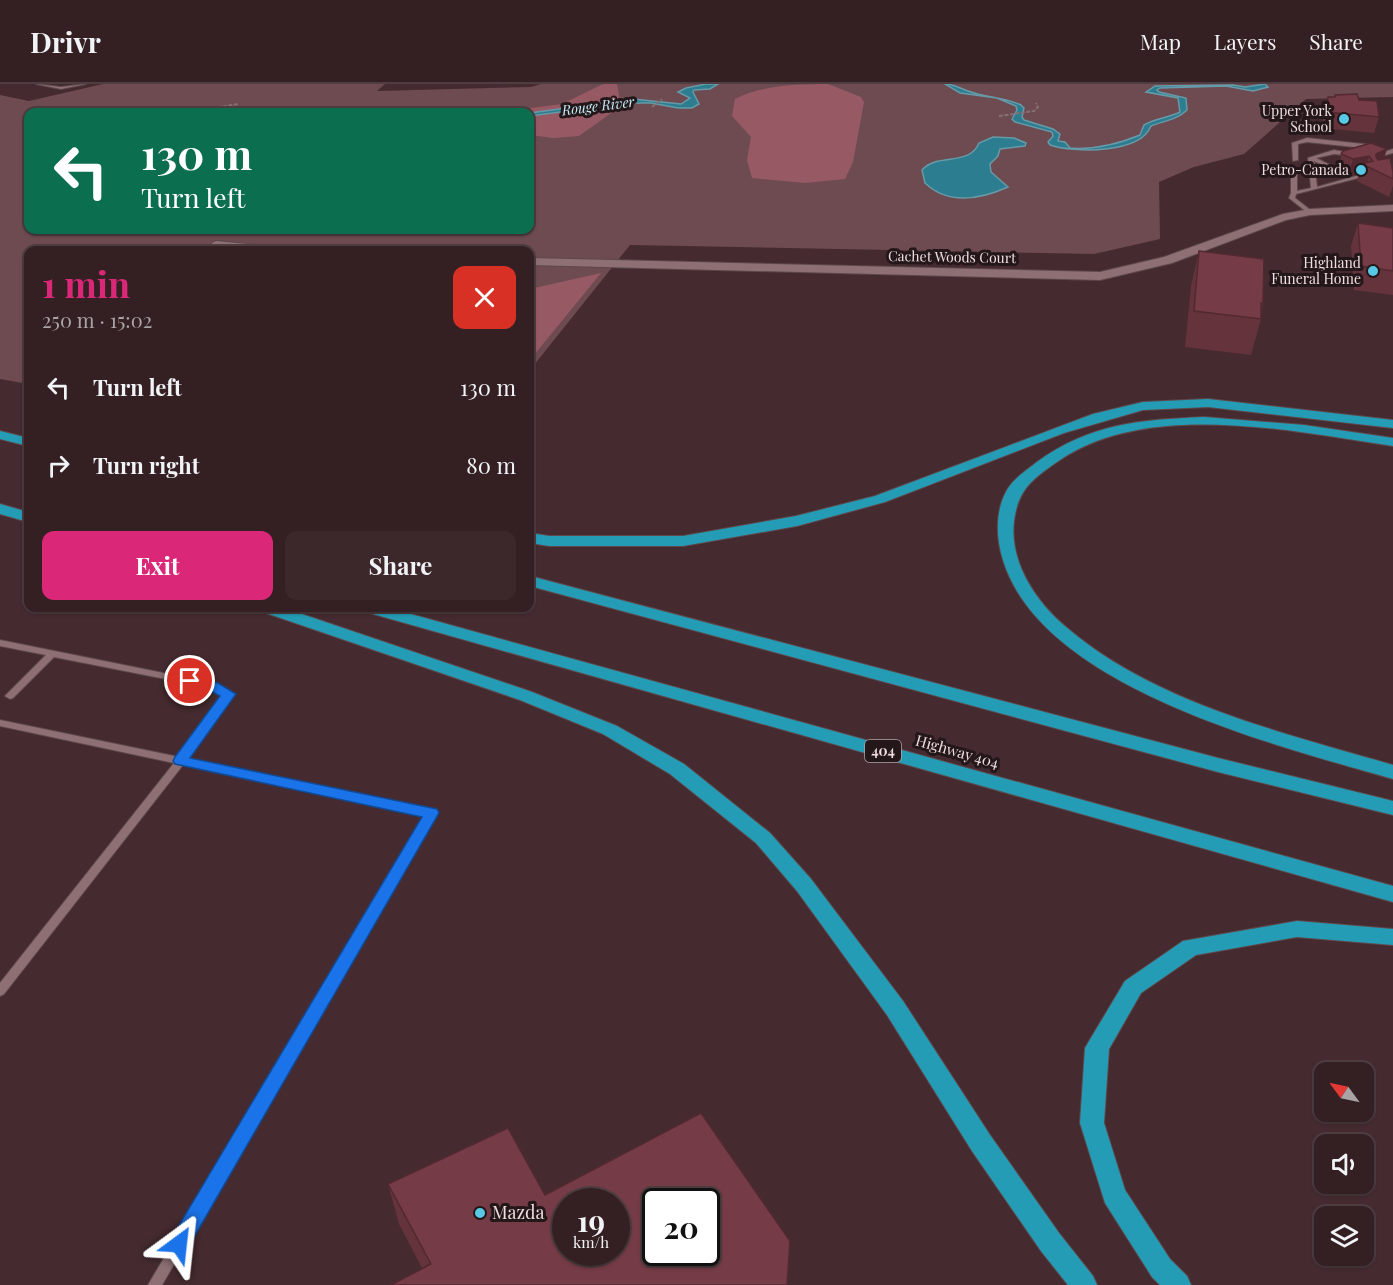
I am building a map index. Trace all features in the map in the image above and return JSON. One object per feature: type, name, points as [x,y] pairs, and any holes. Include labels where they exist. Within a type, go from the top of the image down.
[{"type":"highway","points":[[534,539],[549,541],[683,541],[797,521],[880,499],[1059,430],[1143,406],[1208,403],[1393,424]]},
{"type":"highway","points":[[1393,442],[1280,426],[1208,421],[1148,424],[1109,431],[1085,439],[1046,459],[1015,490],[1005,523],[1011,559],[1026,594],[1061,632],[1128,678],[1242,727],[1393,772]]},
{"type":"highway","points":[[0,435],[24,441]]},
{"type":"highway","points":[[0,509],[24,516]]},
{"type":"highway","points":[[534,582],[1218,765],[1393,808]]},
{"type":"highway","points":[[281,612],[526,696],[610,730],[677,769],[763,838],[804,885],[895,1008],[981,1143],[1050,1242],[1084,1285]]},
{"type":"highway","name":"Highway 404","points":[[386,612],[1393,894]]},
{"type":"highway","points":[[1178,1285],[1161,1268],[1114,1195],[1092,1123],[1097,1048],[1133,987],[1191,947],[1297,929],[1393,937]]},
{"type":"street","name":"Cachet Woods Court","points":[[534,262],[1100,276],[1168,260],[1283,217],[1310,212],[1393,208]]},
{"type":"street","name":"Cachet Woods Court","points":[[1363,209],[1393,216]]},
{"type":"street","points":[[216,245],[226,246]]},
{"type":"lane","points":[[38,84],[61,88],[84,84]]},
{"type":"lane","points":[[1295,159],[1295,143],[1317,141],[1393,151]]},
{"type":"lane","points":[[1317,141],[1318,145],[1357,162]]},
{"type":"lane","points":[[1367,155],[1378,156],[1393,151]]},
{"type":"lane","points":[[1311,158],[1334,152],[1356,154]]},
{"type":"lane","points":[[1378,156],[1385,162]]},
{"type":"lane","points":[[1311,158],[1334,168]]},
{"type":"lane","points":[[1311,158],[1314,189]]},
{"type":"lane","points":[[1294,171],[1292,198],[1310,212]]},
{"type":"lane","points":[[1294,193],[1363,176]]},
{"type":"lane","points":[[0,643],[213,686],[229,694],[181,761],[0,991]]},
{"type":"lane","points":[[10,696],[52,654]]},
{"type":"lane","points":[[0,723],[432,813],[155,1285]]},
{"type":"path","points":[[652,107],[662,99]]},
{"type":"path","points":[[999,116],[1036,110],[1038,107],[1036,103]]},
{"type":"path","points":[[212,108],[239,104]]},
{"type":"shaded area","points":[[103,84],[385,84],[377,91],[531,87],[541,84],[1393,84],[1393,97],[1306,99],[1244,154],[1194,167],[1159,182],[1160,239],[1094,254],[630,245],[534,365],[534,246],[24,246],[24,383],[0,379],[0,95],[29,101]]},
{"type":"shaded area","points":[[603,84],[617,84],[621,106],[579,136],[554,138],[534,136],[534,108],[531,108],[562,104]]},
{"type":"shaded area","points":[[828,84],[861,97],[864,102],[853,162],[845,179],[805,183],[752,178],[747,160],[751,137],[732,116],[735,99],[768,88]]},
{"type":"shaded area","points":[[601,273],[534,355],[534,288]]},
{"type":"water","name":"Rouge River","points":[[718,84],[710,89],[694,90],[699,104],[692,108],[628,103],[534,115],[534,112],[633,99],[681,104],[690,98],[678,92],[686,88]]},
{"type":"water","points":[[945,84],[954,85],[996,98],[960,93]]},
{"type":"water","points":[[1265,84],[1268,87],[1253,91],[1226,86],[1160,88],[1157,90],[1159,92],[1186,98],[1187,110],[1174,118],[1151,126],[1134,142],[1090,150],[1061,148],[1050,145],[1048,142],[1053,136],[1052,132],[1015,122],[1012,119],[1017,110],[1016,106],[997,98],[1021,105],[1024,108],[1022,117],[1024,120],[1053,129],[1060,134],[1058,141],[1065,142],[1070,148],[1088,148],[1115,144],[1140,135],[1144,125],[1180,112],[1178,98],[1146,92],[1155,86],[1233,85],[1245,87]]},
{"type":"water","points":[[993,137],[1014,138],[1026,143],[1025,146],[1000,149],[998,156],[990,164],[991,172],[1008,187],[987,195],[955,198],[934,190],[925,183],[922,170],[929,165],[968,155],[979,143]]},
{"type":"building","points":[[1357,94],[1359,100],[1377,101],[1379,117],[1327,112],[1328,97]]},
{"type":"building","points":[[1371,143],[1387,149],[1376,154],[1376,157],[1378,160],[1390,158],[1393,179],[1362,164],[1373,161],[1369,156],[1353,159],[1341,154],[1343,151]]},
{"type":"building","points":[[1358,223],[1393,228],[1393,271],[1361,266]]},
{"type":"building","points":[[1199,251],[1264,259],[1261,319],[1194,311]]},
{"type":"building","points":[[701,1113],[790,1241],[787,1285],[391,1285],[431,1264],[388,1184],[508,1128],[545,1195],[552,1191],[552,1266],[630,1266],[630,1188],[558,1188]]},
{"type":"place","name":"Upper York School","points":[[1344,119]]},
{"type":"place","name":"Petro-Canada","points":[[1361,170]]},
{"type":"place","name":"Highland Funeral Home","points":[[1373,271]]},
{"type":"place","name":"Mazda","points":[[480,1213]]},
{"type":"route","points":[[179,1244],[432,813],[181,761],[229,694],[213,686],[190,681]]}]
